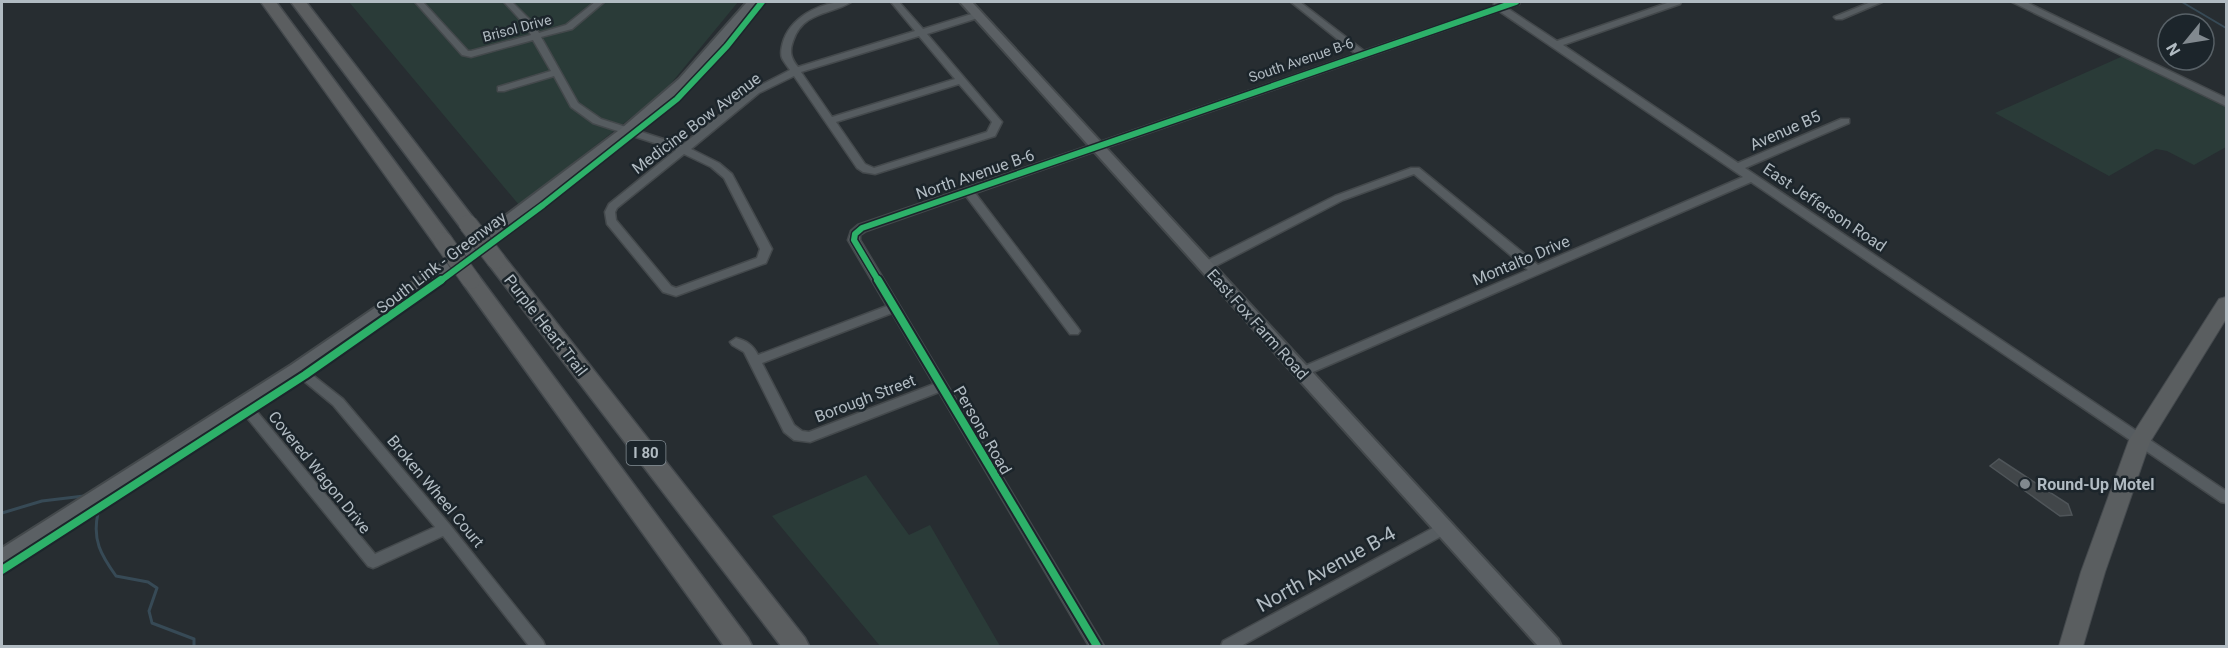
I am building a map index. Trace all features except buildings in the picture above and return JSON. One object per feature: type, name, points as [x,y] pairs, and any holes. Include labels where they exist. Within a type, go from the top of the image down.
[{"type":"highway","name":"Purple Heart Trail","points":[[268,2],[739,646]]},
{"type":"highway","name":"Purple Heart Trail","points":[[298,2],[796,646]]},
{"type":"highway","points":[[2071,646],[2093,572],[2140,440],[2226,304]]},
{"type":"main road","points":[[2,558],[297,369],[469,251],[627,131],[684,82],[753,2]]},
{"type":"main road","name":"East Fox Farm Road","points":[[966,2],[1551,646]]},
{"type":"street","name":"Brisol Drive","points":[[420,2],[468,54],[574,25],[600,2]]},
{"type":"street","points":[[508,2],[527,22],[574,105],[597,121],[683,149]]},
{"type":"street","points":[[847,2],[820,9],[806,16],[788,36],[786,57],[861,166],[867,170],[884,170],[991,134],[997,122],[895,2]]},
{"type":"street","points":[[1295,2],[1361,54]]},
{"type":"street","name":"South Avenue B-6","points":[[1097,146],[1361,54],[1495,4],[1516,2]]},
{"type":"street","points":[[1555,45],[1677,2]]},
{"type":"street","points":[[1839,17],[1878,2]]},
{"type":"street","points":[[2018,2],[2226,102]]},
{"type":"street","name":"East Jefferson Road","points":[[1495,4],[2226,498]]},
{"type":"street","name":"Medicine Bow Avenue","points":[[683,149],[715,165],[728,176],[766,249],[762,260],[676,292],[667,289],[611,221],[610,212],[683,149],[756,91],[796,71],[978,15]]},
{"type":"street","points":[[501,89],[555,73]]},
{"type":"street","points":[[830,120],[961,80]]},
{"type":"street","name":"Avenue B5","points":[[1737,167],[1845,121]]},
{"type":"street","name":"North Avenue B-6","points":[[862,228],[1097,146]]},
{"type":"street","points":[[1206,267],[1339,198],[1415,170],[1537,271]]},
{"type":"street","name":"Montalto Drive","points":[[1302,372],[1752,177]]},
{"type":"street","points":[[968,191],[1074,331]]},
{"type":"street","name":"Persons Road","points":[[862,228],[855,234],[854,240],[1097,646]]},
{"type":"street","points":[[736,342],[749,349],[756,361],[894,308]]},
{"type":"street","name":"Borough Street","points":[[756,361],[789,428],[799,436],[810,437],[942,386]]},
{"type":"street","name":"Broken Wheel Court","points":[[297,369],[338,402],[445,529],[538,646]]},
{"type":"street","name":"Covered Wagon Drive","points":[[240,406],[249,411],[373,562],[445,529]]},
{"type":"street","name":"North Avenue B-4","points":[[1228,646],[1444,528]]},
{"type":"shaded area","points":[[349,2],[738,2],[664,92],[519,205]]},
{"type":"shaded area","points":[[2123,56],[2226,106],[2226,147],[2194,165],[2167,151],[2156,149],[2109,176],[1995,113]]},
{"type":"shaded area","points":[[866,475],[909,535],[930,525],[1000,646],[880,646],[772,516]]},
{"type":"waterway","points":[[2182,2],[2226,28]]},
{"type":"waterway","points":[[2,513],[42,501],[84,496],[86,499]]},
{"type":"waterway","points":[[92,507],[98,513],[96,531],[99,547],[116,576],[148,582],[157,588],[149,611],[152,623],[194,639],[194,646]]},
{"type":"cycle path","name":"South Link - Greenway","points":[[2,570],[305,375],[412,303],[495,238],[543,205],[677,99],[727,46],[762,2]]},
{"type":"cycle path","points":[[1097,646],[854,240],[855,234],[862,228],[1516,2]]},
{"type":"place","name":"Round-Up Motel","points":[[2025,484]]}]
